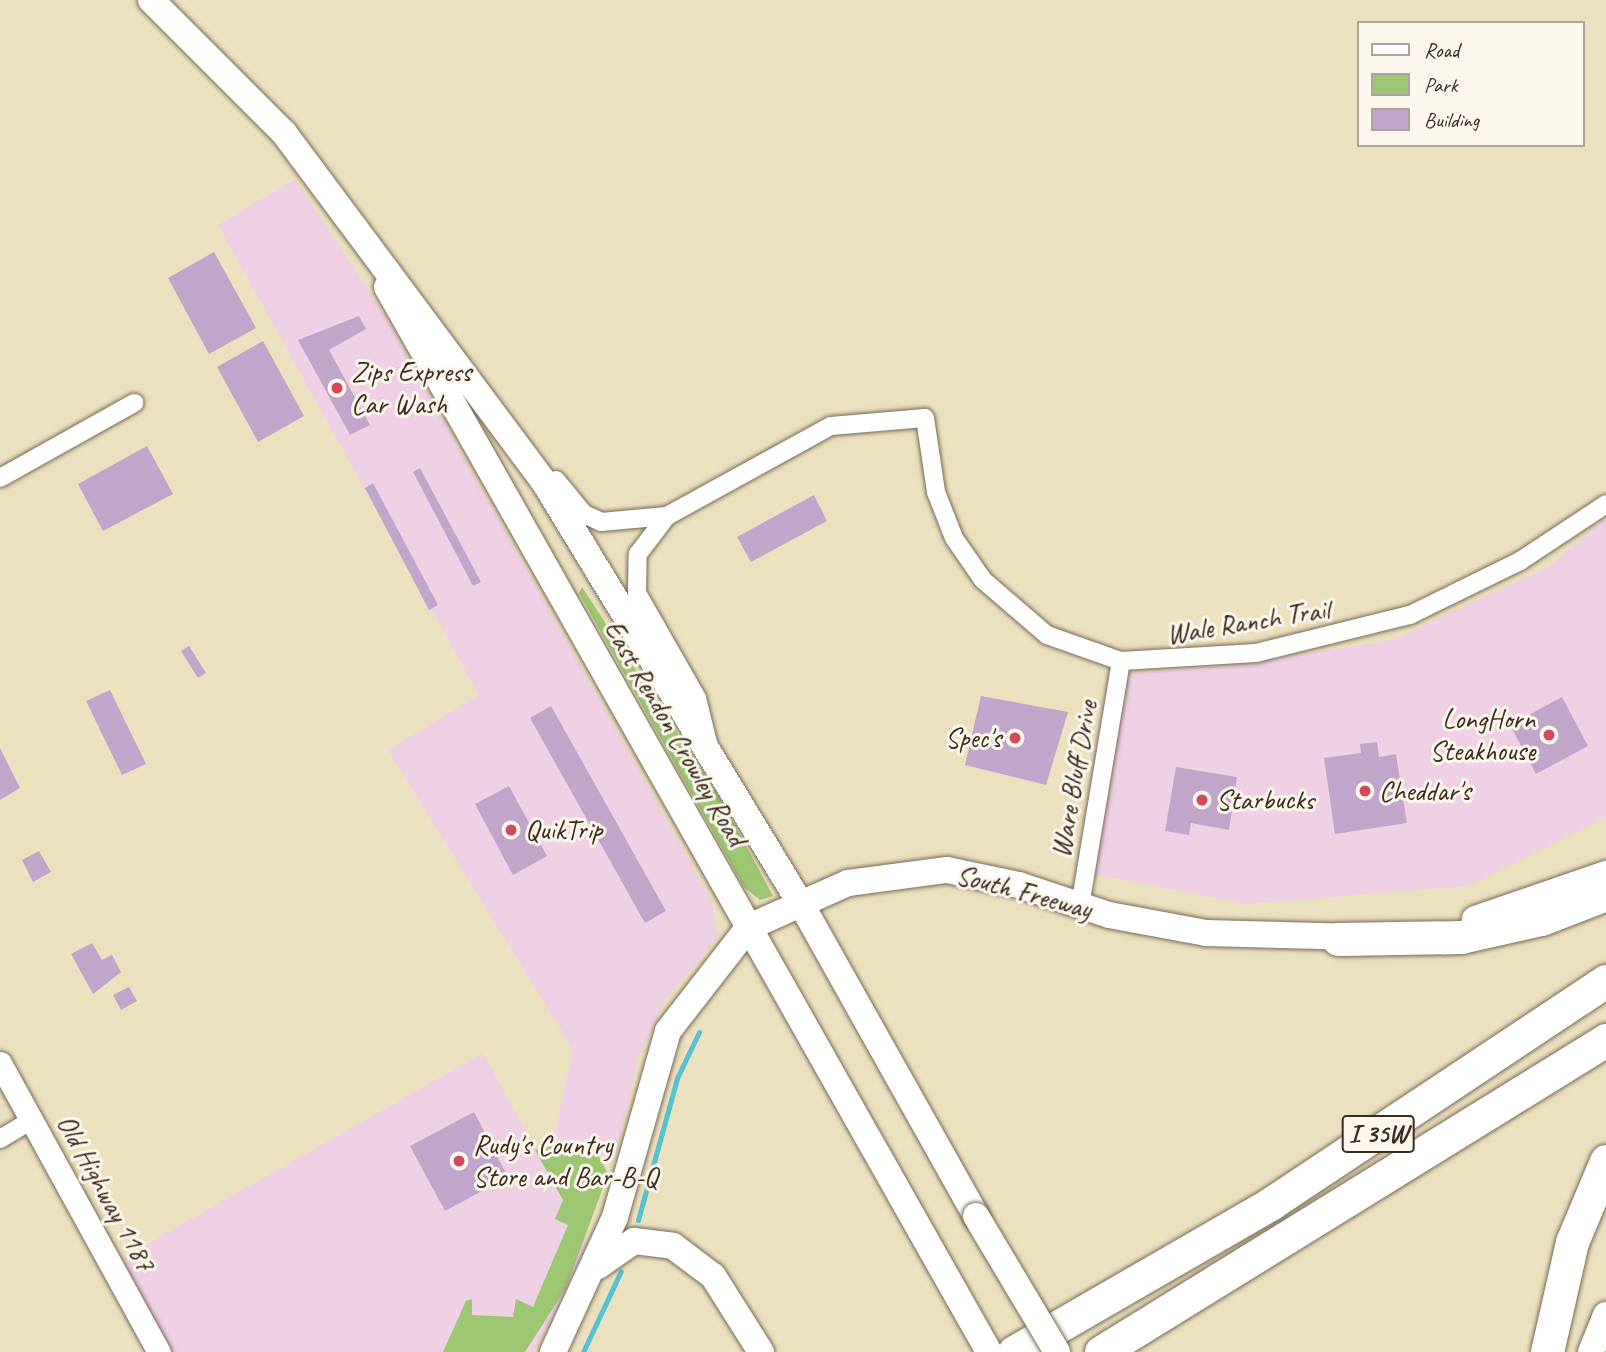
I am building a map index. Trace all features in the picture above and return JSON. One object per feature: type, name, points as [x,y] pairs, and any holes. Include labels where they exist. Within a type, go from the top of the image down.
[{"type":"highway","points":[[1338,939],[1461,936],[1541,919],[1606,894]]},
{"type":"highway","name":"I 35W","points":[[1014,1352],[1270,1204],[1606,981]]},
{"type":"highway","name":"I 35W","points":[[1101,1352],[1606,1040]]},
{"type":"highway","points":[[1547,1352],[1572,1242],[1606,1161]]},
{"type":"main road","name":"East Rendon Crowley Road","points":[[151,0],[284,133],[348,214],[498,416],[593,558],[709,749],[800,902],[976,1216],[1057,1352]]},
{"type":"main road","name":"East Rendon Crowley Road","points":[[348,214],[989,1352]]},
{"type":"main road","points":[[553,580],[593,558]]},
{"type":"main road","name":"South Freeway","points":[[553,1352],[593,1274],[668,1031],[749,927],[800,902],[880,875],[947,870],[1080,906],[1206,933],[1338,939],[1479,918],[1606,874]]},
{"type":"main road","points":[[593,1274],[620,1245],[648,1240],[673,1246],[713,1276],[761,1352]]},
{"type":"main road","points":[[1591,1352],[1606,1315]]},
{"type":"street","points":[[0,478],[134,403]]},
{"type":"street","points":[[498,416],[584,514],[615,524],[667,516]]},
{"type":"street","name":"Wale Ranch Trail","points":[[667,516],[831,426],[925,418],[936,492],[954,538],[984,580],[1047,635],[1121,661],[1256,653],[1410,615],[1520,561],[1606,504]]},
{"type":"street","points":[[667,516],[638,554],[637,593],[697,698],[709,749]]},
{"type":"street","name":"Ware Bluff Drive","points":[[1080,906],[1121,661]]},
{"type":"street","name":"Old Highway 1187","points":[[0,1063],[159,1352]]},
{"type":"street","points":[[0,1139],[32,1120]]},
{"type":"shaded area","points":[[295,179],[380,307],[713,903],[718,937],[664,1002],[638,1059],[615,1160],[554,1136],[573,1049],[388,750],[479,695],[218,225]]},
{"type":"shaded area","points":[[1606,518],[1606,817],[1468,886],[1247,904],[1093,874],[1128,674],[1240,664],[1393,640],[1548,567]]},
{"type":"shaded area","points":[[483,1053],[592,1251],[533,1352],[171,1352],[119,1260]]},
{"type":"green space","points":[[582,587],[723,803],[773,896],[760,900],[744,887],[579,593]]},
{"type":"green space","points":[[568,1142],[595,1148],[608,1174],[566,1288],[525,1352],[443,1352],[466,1301],[472,1299],[472,1315],[513,1317],[516,1299],[533,1307],[568,1225],[555,1219],[563,1200],[535,1150]]},
{"type":"building","points":[[214,252],[256,328],[209,354],[168,278]]},
{"type":"building","name":"Zips Express Car Wash","points":[[359,316],[366,329],[329,350],[370,425],[350,435],[298,340]]},
{"type":"building","points":[[263,341],[304,416],[258,442],[217,367]]},
{"type":"building","points":[[147,446],[173,494],[103,531],[78,484]]},
{"type":"building","points":[[420,468],[481,582],[473,586],[413,472]]},
{"type":"building","points":[[373,483],[438,605],[429,610],[365,488]]},
{"type":"building","points":[[814,495],[827,521],[751,562],[737,537]]},
{"type":"building","points":[[189,646],[206,673],[198,678],[181,651]]},
{"type":"building","points":[[110,690],[146,764],[122,775],[86,701]]},
{"type":"building","name":"Spec's","points":[[981,696],[1068,712],[1046,785],[965,765]]},
{"type":"building","name":"LongHorn Steakhouse","points":[[1562,697],[1588,746],[1536,774],[1510,725]]},
{"type":"building","name":"QuikTrip","points":[[551,706],[666,911],[645,923],[530,718]]},
{"type":"building","name":"Cheddar's","points":[[1377,742],[1379,757],[1396,754],[1407,823],[1335,834],[1324,758],[1361,753],[1360,744]]},
{"type":"building","points":[[0,748],[20,788],[0,800]]},
{"type":"building","name":"Starbucks","points":[[1176,767],[1237,777],[1229,830],[1191,823],[1189,835],[1165,831]]},
{"type":"building","name":"QuikTrip","points":[[509,786],[547,856],[513,875],[475,804]]},
{"type":"building","points":[[39,851],[51,872],[33,882],[22,860]]},
{"type":"building","points":[[92,943],[102,960],[112,955],[121,972],[93,994],[71,954]]},
{"type":"building","points":[[129,987],[137,1001],[121,1010],[113,995]]},
{"type":"building","name":"Rudy's Country Store and Bar-B-Q","points":[[474,1112],[508,1177],[445,1211],[410,1146]]},
{"type":"waterway","points":[[638,1220],[677,1078],[699,1032]]},
{"type":"waterway","points":[[583,1352],[621,1271]]},
{"type":"place","name":"Zips Express Car Wash","points":[[337,388]]},
{"type":"place","name":"LongHorn Steakhouse","points":[[1549,735]]},
{"type":"place","name":"Spec's","points":[[1015,738]]},
{"type":"place","name":"Cheddar's","points":[[1365,791]]},
{"type":"place","name":"Starbucks","points":[[1202,800]]},
{"type":"place","name":"QuikTrip","points":[[511,830]]},
{"type":"place","name":"Rudy's Country Store and Bar-B-Q","points":[[459,1161]]}]
